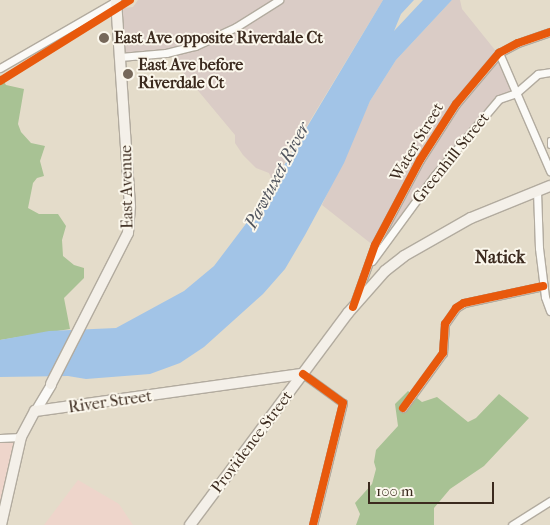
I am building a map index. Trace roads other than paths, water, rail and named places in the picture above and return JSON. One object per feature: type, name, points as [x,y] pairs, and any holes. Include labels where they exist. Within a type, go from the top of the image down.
[{"type":"main road","name":"East Avenue","points":[[51,384],[128,233],[130,206],[116,0]]},
{"type":"main road","name":"Providence Street","points":[[190,525],[353,307],[385,271],[404,256],[471,218],[550,186]]},
{"type":"main road","name":"River Street","points":[[35,411],[303,374]]},
{"type":"main road","points":[[1,525],[22,437],[35,411]]},
{"type":"street","points":[[0,68],[116,0]]},
{"type":"street","points":[[120,57],[166,53],[195,46],[236,27],[279,0]]},
{"type":"street","name":"Water Street","points":[[353,307],[375,245],[420,160],[456,104],[499,53],[518,43],[550,32]]},
{"type":"street","points":[[499,53],[550,171]]},
{"type":"street","name":"Greenhill Street","points":[[368,265],[435,175],[499,99],[516,93],[534,77],[550,72]]},
{"type":"street","points":[[537,191],[546,274],[543,286],[550,311]]},
{"type":"street","points":[[403,408],[443,353],[445,324],[456,308],[464,302],[543,286]]},
{"type":"street","points":[[303,374],[343,403],[313,525]]},
{"type":"street","name":"East Avenue","points":[[35,411],[51,384]]},
{"type":"street","points":[[0,438],[22,437]]},
{"type":"street","points":[[512,525],[550,501]]},
{"type":"lane","points":[[550,140],[550,146]]},
{"type":"water","name":"Pawtuxet River","points":[[383,0],[414,0],[401,14],[394,31],[423,0],[452,0],[396,60],[370,101],[344,163],[305,235],[285,269],[263,294],[204,347],[180,363],[150,374],[86,379],[68,376],[0,377],[0,340],[49,331],[116,328],[184,291],[214,266],[261,204]]},
{"type":"place","name":"East Ave opposite Riverdale Ct","points":[[104,38]]},
{"type":"place","name":"East Ave before Riverdale Ct","points":[[128,74]]},
{"type":"district","name":"Natick","points":[[500,258]]}]
